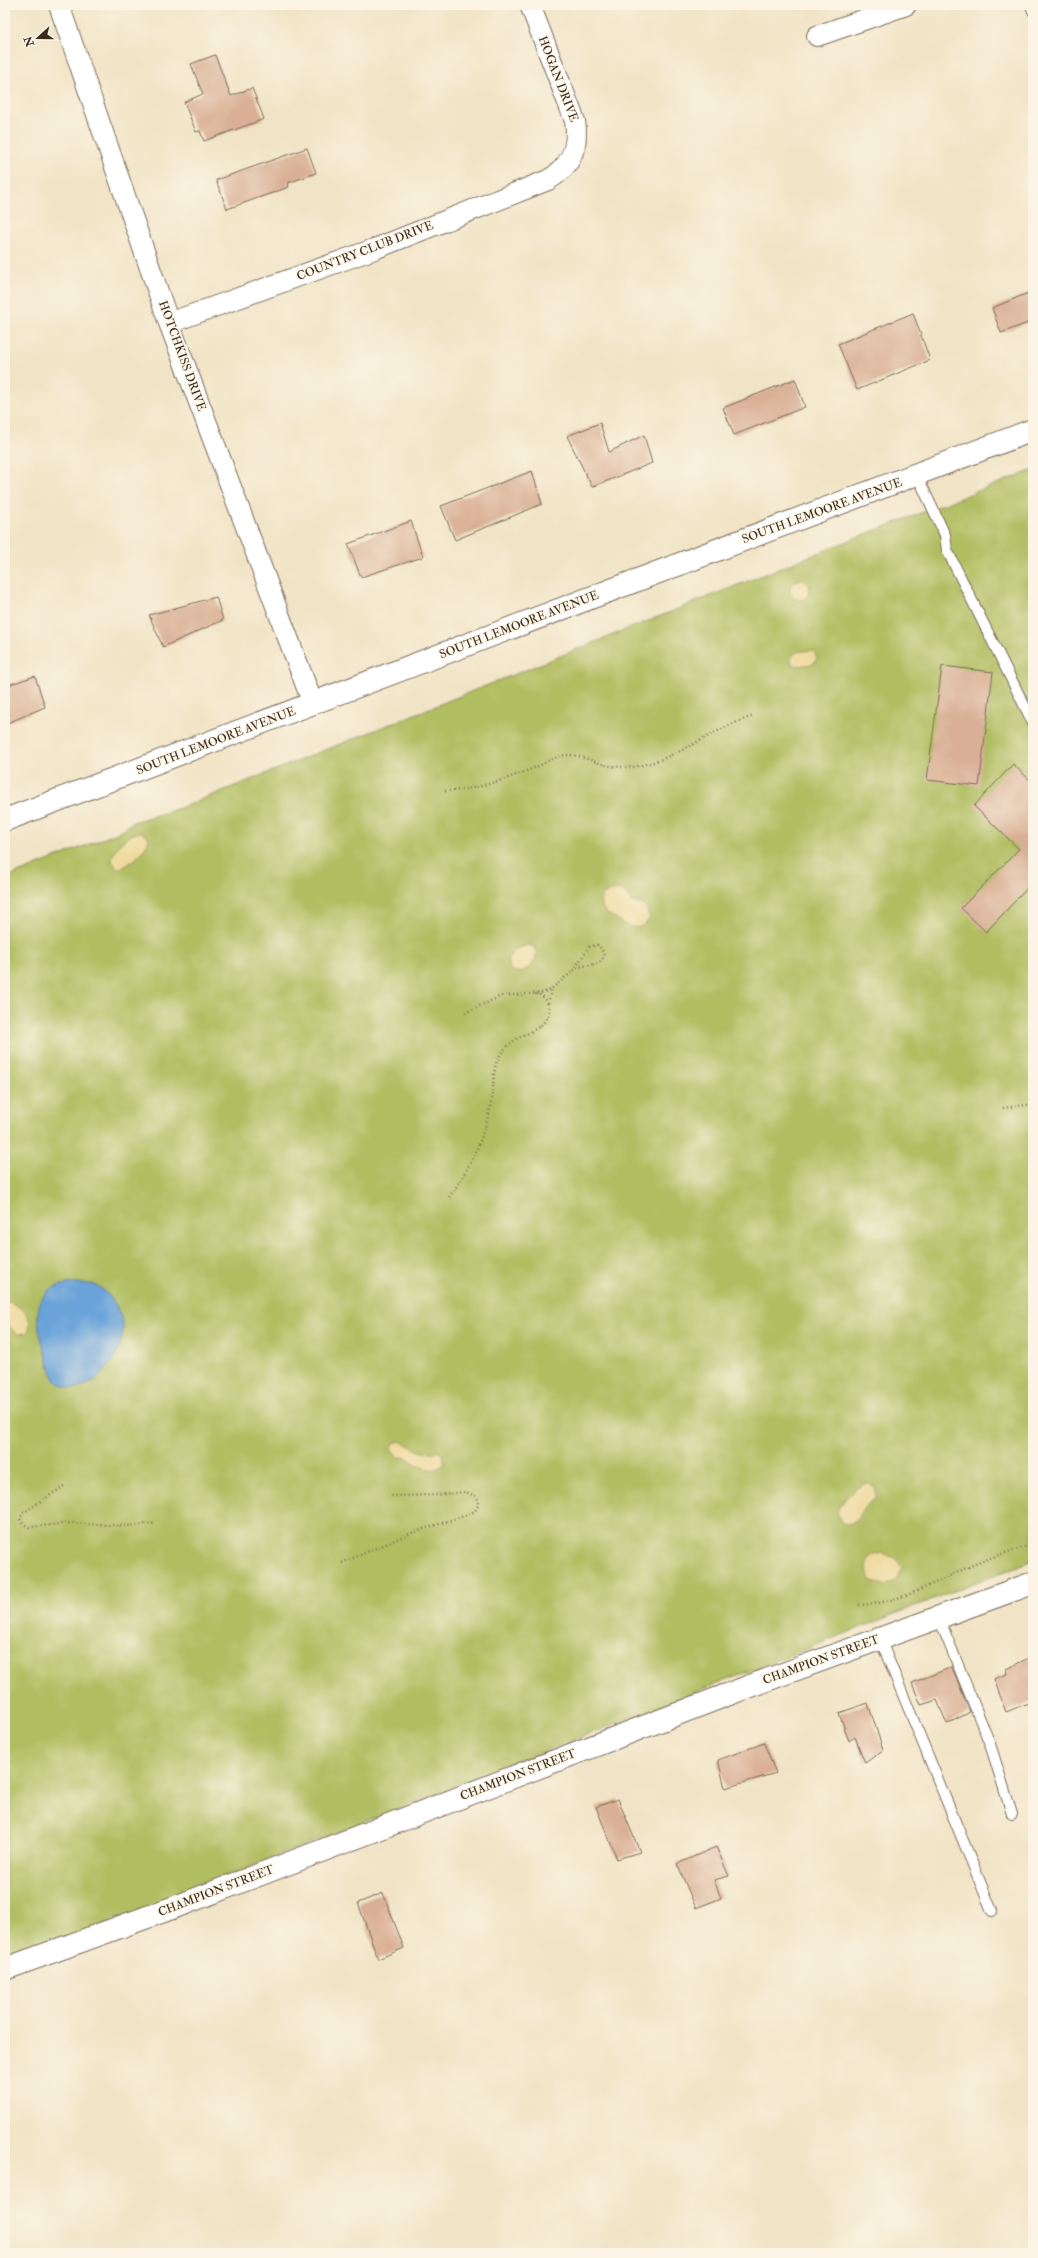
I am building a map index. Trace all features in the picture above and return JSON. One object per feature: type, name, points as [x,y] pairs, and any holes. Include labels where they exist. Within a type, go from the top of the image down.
[{"type":"street","name":"HOTCHKISS DRIVE","points":[[59,5],[169,324],[313,704]]},
{"type":"street","name":"HOGAN DRIVE","points":[[530,5],[575,122],[577,133],[575,147],[566,166],[559,174]]},
{"type":"street","points":[[817,36],[906,5]]},
{"type":"street","name":"COUNTRY CLUB DRIVE","points":[[169,324],[377,248],[548,180],[559,174]]},
{"type":"street","name":"SOUTH LEMOORE AVENUE","points":[[5,820],[1033,430]]},
{"type":"street","name":"CHAMPION STREET","points":[[5,1969],[183,1904],[750,1686],[1033,1583]]},
{"type":"lane","points":[[1031,5],[1033,11]]},
{"type":"lane","points":[[917,475],[945,535],[947,550],[1033,723]]},
{"type":"lane","points":[[939,1618],[990,1744],[1012,1814]]},
{"type":"lane","points":[[880,1639],[992,1911]]},
{"type":"path","points":[[445,791],[468,789],[491,783],[527,771],[560,756],[580,757],[614,767],[625,768],[652,763],[676,753],[722,728],[754,716]]},
{"type":"path","points":[[465,1013],[500,996],[545,992],[554,987],[579,967],[592,966],[601,961],[604,956],[601,948],[597,945],[589,947],[573,971]]},
{"type":"path","points":[[449,1197],[469,1169],[476,1152],[492,1102],[498,1058],[514,1041],[540,1026],[548,1015],[548,998],[554,987]]},
{"type":"path","points":[[535,994],[543,996],[548,1005]]},
{"type":"path","points":[[1003,1108],[1033,1104]]},
{"type":"path","points":[[64,1486],[23,1513],[20,1519],[23,1524],[29,1527],[71,1522],[130,1526],[156,1523]]},
{"type":"path","points":[[342,1563],[411,1533],[467,1516],[475,1511],[479,1504],[477,1497],[465,1492],[438,1495],[391,1496]]},
{"type":"path","points":[[858,1605],[875,1604],[894,1598],[986,1560],[1033,1544]]},
{"type":"green space","points":[[1033,470],[1033,1560],[5,1963],[5,878],[117,833],[133,822],[180,808],[858,537]]},
{"type":"sand","points":[[800,580],[807,583],[810,590],[807,597],[800,600],[793,597],[790,590],[793,583]]},
{"type":"sand","points":[[813,650],[817,658],[813,664],[796,666],[791,662],[792,656],[797,652]]},
{"type":"sand","points":[[141,832],[149,838],[146,847],[132,862],[117,868],[112,861],[118,846],[126,838]]},
{"type":"sand","points":[[620,889],[633,902],[645,906],[650,917],[644,925],[640,927],[629,926],[606,913],[602,907],[602,896],[610,891]]},
{"type":"sand","points":[[528,945],[533,946],[535,950],[536,957],[534,961],[522,972],[513,972],[508,965],[508,958],[516,949]]},
{"type":"sand","points":[[8,1302],[18,1306],[29,1318],[30,1323],[27,1333],[17,1334],[5,1323],[5,1303]]},
{"type":"sand","points":[[400,1441],[421,1452],[439,1452],[444,1457],[444,1463],[436,1469],[432,1469],[422,1467],[408,1458],[396,1456],[391,1448],[394,1443]]},
{"type":"sand","points":[[869,1483],[876,1490],[876,1498],[865,1507],[853,1522],[847,1524],[843,1523],[837,1514],[841,1504],[859,1487]]},
{"type":"sand","points":[[882,1553],[896,1558],[902,1567],[896,1580],[886,1586],[871,1580],[866,1567],[870,1556]]},
{"type":"water","points":[[77,1283],[95,1285],[101,1288],[111,1298],[122,1318],[123,1332],[118,1351],[113,1361],[106,1369],[90,1383],[81,1387],[71,1388],[63,1386],[57,1382],[53,1376],[42,1341],[38,1317],[39,1306],[43,1297],[50,1290],[61,1285]]},
{"type":"building","points":[[215,55],[231,96],[252,88],[264,119],[204,141],[200,131],[196,132],[184,102],[203,94],[191,64]]},
{"type":"building","points":[[307,148],[316,173],[288,183],[289,187],[227,209],[216,180]]},
{"type":"building","points":[[1033,291],[1033,321],[1001,333],[992,308]]},
{"type":"building","points":[[913,313],[930,360],[857,390],[838,344]]},
{"type":"building","points":[[795,379],[805,407],[734,435],[723,408]]},
{"type":"building","points":[[600,423],[609,452],[644,435],[652,463],[592,487],[567,436]]},
{"type":"building","points":[[532,471],[542,504],[455,540],[441,506]]},
{"type":"building","points":[[411,521],[423,557],[361,577],[348,544]]},
{"type":"building","points":[[216,597],[223,620],[163,647],[149,615]]},
{"type":"building","points":[[942,666],[993,672],[979,786],[927,780]]},
{"type":"building","points":[[35,676],[45,707],[5,724],[5,686]]},
{"type":"building","points":[[1013,764],[1033,783],[1033,882],[986,932],[961,908],[1019,849],[974,806]]},
{"type":"building","points":[[1033,1656],[1033,1701],[1006,1712],[994,1679],[1007,1674],[1006,1669]]},
{"type":"building","points":[[952,1667],[970,1712],[947,1724],[937,1700],[921,1705],[912,1683]]},
{"type":"building","points":[[868,1703],[883,1750],[865,1763],[855,1737],[849,1741],[839,1713]]},
{"type":"building","points":[[764,1743],[776,1773],[725,1788],[718,1760]]},
{"type":"building","points":[[618,1799],[640,1852],[617,1859],[596,1807]]},
{"type":"building","points":[[716,1847],[729,1876],[714,1880],[721,1898],[696,1908],[677,1864]]},
{"type":"building","points":[[383,1893],[404,1948],[378,1959],[358,1903]]}]
